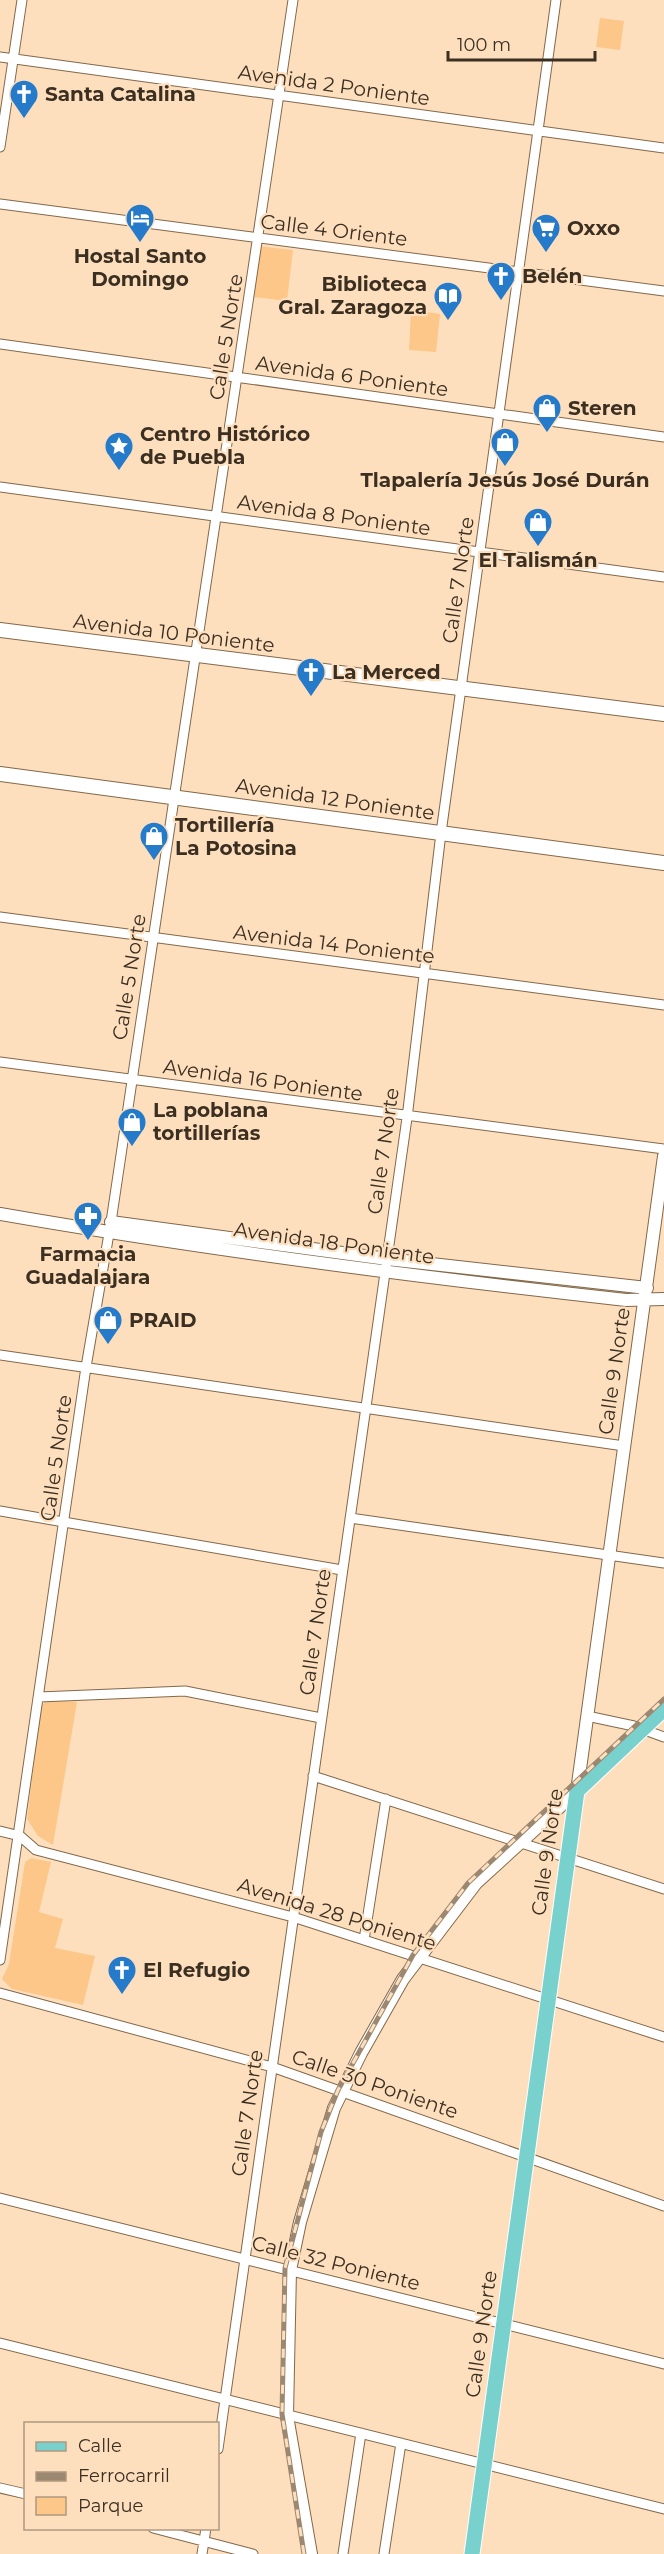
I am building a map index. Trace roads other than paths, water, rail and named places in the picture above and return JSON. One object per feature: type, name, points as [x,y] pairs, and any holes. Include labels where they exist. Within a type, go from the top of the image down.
[{"type":"main road","name":"Avenida 10 Poniente","points":[[0,630],[664,714]]},
{"type":"main road","name":"Avenida 12 Poniente","points":[[0,774],[664,863]]},
{"type":"main road","points":[[577,1791],[664,1709]]},
{"type":"main road","name":"Calle 9 Norte","points":[[472,2554],[577,1791]]},
{"type":"street","points":[[0,147],[22,0]]},
{"type":"street","name":"Calle 5 Norte","points":[[0,1960],[4,1907],[20,1836],[86,1367],[110,1227],[175,798],[259,239],[292,0]]},
{"type":"street","name":"Calle 7 Norte","points":[[219,2442],[407,1118],[441,833],[556,0]]},
{"type":"street","name":"Avenida 2 Poniente","points":[[0,57],[664,148]]},
{"type":"street","name":"Calle 4 Oriente","points":[[0,204],[664,291]]},
{"type":"street","name":"Avenida 6 Poniente","points":[[0,344],[664,437]]},
{"type":"street","name":"Avenida 8 Poniente","points":[[0,487],[664,577]]},
{"type":"street","name":"Avenida 14 Poniente","points":[[0,917],[664,1005]]},
{"type":"street","name":"Avenida 16 Poniente","points":[[0,1062],[407,1118],[664,1149]]},
{"type":"street","name":"Calle 9 Norte","points":[[577,1791],[664,1156]]},
{"type":"street","name":"Avenida 18 Poniente","points":[[0,1214],[386,1265],[471,1274],[524,1274],[600,1282],[664,1299]]},
{"type":"street","name":"Avenida 18 Poniente","points":[[471,1274],[522,1288],[562,1293],[597,1297],[646,1294]]},
{"type":"street","points":[[522,1288],[524,1274]]},
{"type":"street","points":[[562,1293],[563,1278]]},
{"type":"street","points":[[597,1297],[600,1282]]},
{"type":"street","points":[[0,1355],[624,1446]]},
{"type":"street","points":[[0,1511],[342,1570]]},
{"type":"street","points":[[350,1518],[664,1563]]},
{"type":"street","points":[[39,1697],[185,1691],[321,1718]]},
{"type":"street","points":[[587,1716],[664,1737]]},
{"type":"street","points":[[313,1776],[664,1889]]},
{"type":"street","points":[[311,2554],[287,2416],[290,2270],[300,2222],[326,2132],[342,2091],[361,2053],[417,1957],[476,1882],[577,1791]]},
{"type":"street","points":[[364,1940],[386,1799]]},
{"type":"street","name":"Avenida 28 Poniente","points":[[0,1831],[20,1836],[36,1850],[293,1917],[664,2037]]},
{"type":"street","name":"Calle 30 Poniente","points":[[0,1993],[272,2067],[664,2206]]},
{"type":"street","name":"Calle 32 Poniente","points":[[0,2198],[664,2364]]},
{"type":"street","points":[[0,2343],[664,2509]]},
{"type":"street","points":[[343,2554],[361,2433]]},
{"type":"street","points":[[384,2554],[401,2443]]},
{"type":"street","points":[[0,2487],[24,2493]]},
{"type":"street","points":[[157,2530],[253,2554]]},
{"type":"street","points":[[202,2554],[206,2530]]},
{"type":"railway","points":[[304,2554],[282,2414],[285,2268],[321,2132],[338,2090],[413,1955],[468,1883],[664,1699]]},
{"type":"place","name":"Santa Catalina","points":[[24,120]]},
{"type":"place","name":"Hostal Santo Domingo","points":[[140,244]]},
{"type":"place","name":"Oxxo","points":[[546,254]]},
{"type":"place","name":"Belén","points":[[501,302]]},
{"type":"place","name":"Biblioteca Gral. Zaragoza","points":[[448,322]]},
{"type":"place","name":"Steren","points":[[547,434]]},
{"type":"place","name":"Tlapalería Jesús José Durán","points":[[505,468]]},
{"type":"place","name":"Centro Histórico de Puebla","points":[[119,472]]},
{"type":"place","name":"El Talismán","points":[[538,548]]},
{"type":"place","name":"La Merced","points":[[311,698]]},
{"type":"place","name":"Tortillería La Potosina","points":[[154,862]]},
{"type":"place","name":"La poblana tortillerías","points":[[132,1148]]},
{"type":"place","name":"Farmacia Guadalajara","points":[[88,1242]]},
{"type":"place","name":"PRAID","points":[[108,1346]]},
{"type":"place","name":"El Refugio","points":[[122,1996]]}]
